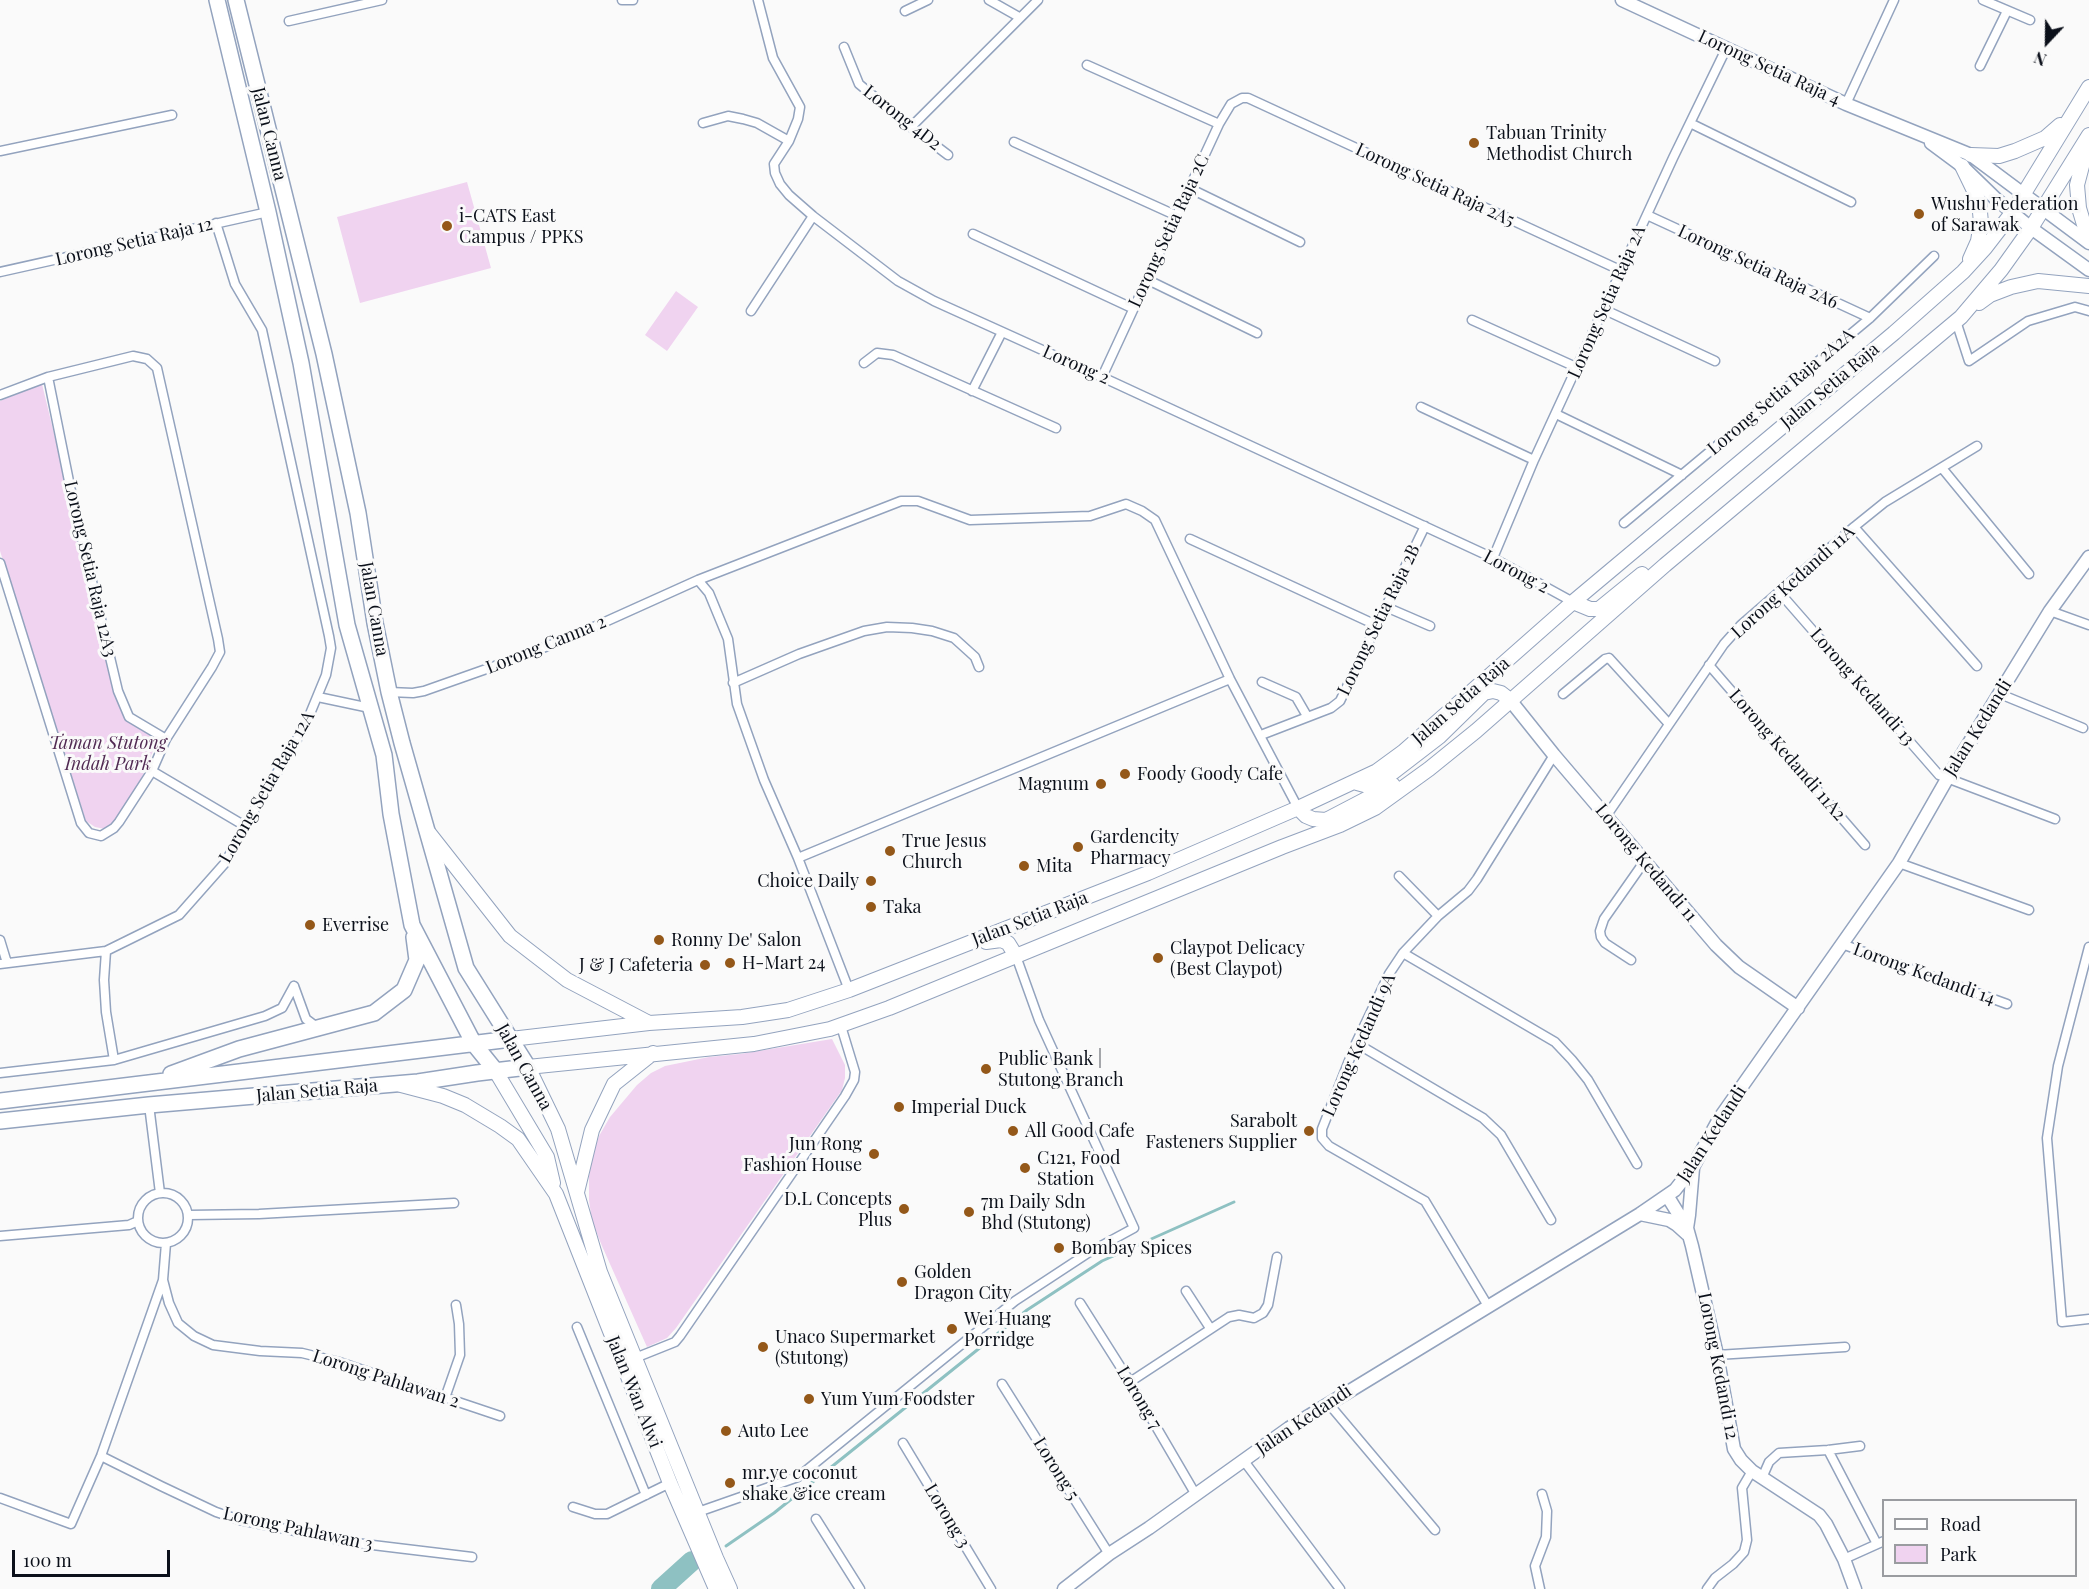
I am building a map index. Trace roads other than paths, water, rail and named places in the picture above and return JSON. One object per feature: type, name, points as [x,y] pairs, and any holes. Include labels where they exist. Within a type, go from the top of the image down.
[{"type":"highway","name":"Jalan Canna","points":[[217,0],[268,212],[301,363],[347,625],[384,755],[391,814],[412,926],[474,1044],[495,1070]]},
{"type":"highway","name":"Jalan Canna","points":[[236,0],[324,354],[358,513],[375,623],[389,692],[426,830],[466,968],[528,1067]]},
{"type":"highway","points":[[146,1083],[239,1049],[374,1013],[404,990],[417,960],[412,926]]},
{"type":"highway","name":"Jalan Setia Raja","points":[[0,1101],[511,1039]]},
{"type":"highway","name":"Jalan Setia Raja","points":[[0,1121],[150,1105],[399,1084],[528,1067]]},
{"type":"main road","name":"Jalan Setia Raja","points":[[511,1039],[649,1023],[742,1017],[788,1010],[849,990],[1148,873],[1355,783],[1377,771],[1403,752],[1573,602],[1963,272],[2012,213],[2089,87]]},
{"type":"main road","points":[[1971,155],[1999,156],[2031,145],[2045,138],[2073,112]]},
{"type":"main road","name":"Jalan Setia Raja","points":[[528,1067],[754,1044],[841,1026],[1340,825],[1366,812],[1429,769],[1476,731],[1665,565],[1959,319],[2001,270],[2031,228],[2089,135]]},
{"type":"main road","points":[[2089,142],[2077,185],[2079,208],[2089,234]]},
{"type":"main road","points":[[1962,166],[1979,201],[1981,223],[1978,241],[1963,272]]},
{"type":"main road","points":[[1959,319],[1990,295],[2011,286],[2038,281],[2089,286]]},
{"type":"main road","points":[[1573,602],[1590,609],[1599,609],[1648,568],[1665,565]]},
{"type":"main road","points":[[1355,783],[1368,786],[1387,777],[1439,736],[1484,693],[1493,691],[1501,693],[1510,700]]},
{"type":"main road","points":[[1298,808],[1306,816],[1326,820],[1385,791],[1455,735],[1476,731]]},
{"type":"main road","points":[[426,830],[510,936],[567,980],[649,1023]]},
{"type":"main road","points":[[943,953],[1001,940],[1008,944],[1016,956]]},
{"type":"main road","points":[[577,1194],[592,1130],[614,1084],[653,1053]]},
{"type":"main road","name":"Jalan Canna","points":[[528,1067],[558,1129],[577,1194]]},
{"type":"main road","points":[[495,1070],[547,1157],[556,1194]]},
{"type":"main road","points":[[399,1084],[443,1096],[465,1105],[500,1126],[518,1139],[556,1194]]},
{"type":"main road","name":"Jalan Wan Alwi","points":[[556,1194],[670,1483],[730,1589]]},
{"type":"main road","name":"Jalan Wan Alwi","points":[[577,1194],[600,1272],[698,1512],[716,1589]]},
{"type":"street","points":[[289,21],[382,0]]},
{"type":"street","points":[[622,0],[633,0]]},
{"type":"street","name":"Lorong 2","points":[[758,0],[773,58],[800,107],[789,141],[774,164],[775,173],[789,195],[898,281],[1002,332],[1425,526],[1492,558],[1573,602]]},
{"type":"street","points":[[905,11],[928,0]]},
{"type":"street","points":[[989,0],[1019,17]]},
{"type":"street","points":[[911,128],[1038,0]]},
{"type":"street","name":"Lorong Setia Raja 4","points":[[1622,0],[1846,104],[1971,155],[2089,243]]},
{"type":"street","points":[[1846,104],[1894,0]]},
{"type":"street","points":[[1983,0],[2030,20]]},
{"type":"street","points":[[1980,66],[2007,11]]},
{"type":"street","name":"Lorong 4D2","points":[[844,47],[857,81],[911,128],[948,155]]},
{"type":"street","name":"Lorong Setia Raja 2A","points":[[1492,558],[1534,460],[1726,49]]},
{"type":"street","points":[[1087,65],[1219,124]]},
{"type":"street","name":"Lorong Setia Raja 2C","points":[[1102,377],[1219,124],[1231,104],[1242,98],[1248,98]]},
{"type":"street","name":"Lorong Setia Raja 2A5","points":[[1248,98],[1622,271]]},
{"type":"street","points":[[0,151],[172,115]]},
{"type":"street","points":[[703,123],[728,117],[743,119],[757,123],[789,141]]},
{"type":"street","points":[[1690,123],[1851,201]]},
{"type":"street","name":"Lorong Setia Raja 4","points":[[1918,133],[1962,166],[2012,213],[2089,270]]},
{"type":"street","points":[[1014,142],[1175,215]]},
{"type":"street","points":[[1189,188],[1300,242]]},
{"type":"street","name":"Lorong Setia Raja 12","points":[[0,272],[268,212]]},
{"type":"street","name":"Lorong Setia Raja 2A6","points":[[1647,215],[1870,318]]},
{"type":"street","points":[[751,311],[813,216]]},
{"type":"street","name":"Lorong Setia Raja 12A","points":[[3,963],[106,951],[179,915],[225,863],[305,726],[330,661],[331,648],[262,330],[235,284],[216,223]]},
{"type":"street","points":[[973,234],[1132,308]]},
{"type":"street","name":"Lorong Setia Raja 2A2A","points":[[1624,523],[1870,318],[1934,256]]},
{"type":"street","points":[[1146,279],[1257,333]]},
{"type":"street","points":[[1959,319],[1969,361],[2028,321],[2075,307],[2089,311]]},
{"type":"street","points":[[1605,310],[1715,361]]},
{"type":"street","points":[[1472,320],[1578,368]]},
{"type":"street","points":[[972,391],[1002,332]]},
{"type":"street","points":[[864,363],[877,354],[893,356],[1056,428]]},
{"type":"street","points":[[0,396],[48,377],[133,356],[147,359],[157,368],[220,652],[213,667],[166,739],[152,771],[114,828],[101,836],[85,829],[77,812],[0,563]]},
{"type":"street","name":"Lorong Setia Raja 12A3","points":[[48,377],[73,501],[117,691],[129,717],[166,739]]},
{"type":"street","points":[[1421,407],[1534,460]]},
{"type":"street","points":[[1556,414],[1682,475]]},
{"type":"street","name":"Lorong Kedandi 11A","points":[[1607,815],[1709,665],[1742,625],[1885,502],[1977,446]]},
{"type":"street","points":[[1942,468],[2029,574]]},
{"type":"street","name":"Lorong Canna 2","points":[[389,692],[424,691],[509,661],[576,635],[698,580],[901,501],[918,501],[970,520],[1090,516],[1126,504],[1155,520],[1230,679],[1262,735],[1298,808]]},
{"type":"street","name":"Lorong Setia Raja 2B","points":[[1262,735],[1331,708],[1340,701],[1425,526]]},
{"type":"street","points":[[1854,527],[1977,666]]},
{"type":"street","points":[[1190,539],[1376,625]]},
{"type":"street","name":"Jalan Kedandi","points":[[1071,1587],[1109,1554],[1289,1428],[1668,1197],[1693,1167],[1719,1119],[1899,864],[1947,779],[2050,611],[2089,557]]},
{"type":"street","points":[[709,593],[711,575]]},
{"type":"street","points":[[698,580],[709,593],[728,639],[737,704],[764,780],[798,858],[849,990]]},
{"type":"street","name":"Lorong Kedandi 13","points":[[1780,593],[1933,769],[1947,779]]},
{"type":"street","points":[[1386,608],[1430,626]]},
{"type":"street","points":[[2050,611],[2089,625]]},
{"type":"street","points":[[733,683],[808,650],[864,631],[887,627],[932,631],[954,638],[975,657],[979,667]]},
{"type":"street","points":[[1563,694],[1609,658],[1669,724]]},
{"type":"street","name":"Lorong Kedandi 11A2","points":[[1709,665],[1865,845]]},
{"type":"street","points":[[798,858],[1230,679]]},
{"type":"street","points":[[1262,682],[1296,697],[1307,716]]},
{"type":"street","points":[[2000,694],[2083,728]]},
{"type":"street","points":[[318,697],[370,708]]},
{"type":"street","name":"Lorong Kedandi 11","points":[[1510,700],[1716,945],[1738,967],[1798,1008]]},
{"type":"street","name":"Lorong Kedandi 9A","points":[[1488,1306],[1425,1202],[1329,1146],[1322,1138],[1322,1129],[1356,1043],[1389,974],[1402,953],[1478,879],[1554,755]]},
{"type":"street","points":[[152,771],[245,826]]},
{"type":"street","points":[[1947,779],[2055,819]]},
{"type":"street","points":[[1631,960],[1605,943],[1600,931],[1604,919],[1644,862]]},
{"type":"street","points":[[1899,864],[2029,910]]},
{"type":"street","points":[[1399,876],[1438,916]]},
{"type":"street","points":[[0,940],[3,963]]},
{"type":"street","name":"Lorong Kedandi 14","points":[[1842,944],[2007,1004]]},
{"type":"street","points":[[2089,947],[2058,1066],[2047,1138],[2062,1322],[2089,1319]]},
{"type":"street","points":[[106,951],[104,980],[106,1012],[114,1060]]},
{"type":"street","points":[[1402,953],[1555,1042],[1588,1080],[1637,1164]]},
{"type":"street","points":[[698,1512],[798,1477],[1015,1301],[1106,1242],[1134,1228],[1039,1020],[1016,956]]},
{"type":"street","points":[[0,1073],[114,1060],[265,1016],[282,1008],[294,986],[306,1019],[318,1028]]},
{"type":"street","points":[[635,1358],[669,1345],[680,1336],[845,1096],[854,1080],[855,1072],[841,1026]]},
{"type":"street","points":[[1356,1043],[1483,1118],[1501,1135],[1551,1220]]},
{"type":"street","points":[[150,1105],[160,1193]]},
{"type":"street","points":[[1688,1234],[1693,1167]]},
{"type":"street","points":[[160,1193],[178,1198],[183,1202],[189,1215],[187,1228],[183,1233],[178,1239],[166,1243],[153,1241],[143,1233],[138,1221],[140,1208],[148,1198],[160,1193]]},
{"type":"street","name":"Lorong Kedandi 12","points":[[1668,1197],[1688,1234],[1717,1355],[1734,1449],[1741,1460],[1757,1474],[1819,1515],[1844,1559],[1855,1589]]},
{"type":"street","points":[[189,1215],[260,1214],[454,1203]]},
{"type":"street","points":[[1640,1214],[1669,1220],[1688,1234]]},
{"type":"street","points":[[0,1236],[129,1225],[138,1221]]},
{"type":"street","points":[[0,1498],[71,1524],[101,1456],[163,1281],[166,1243]]},
{"type":"street","points":[[1130,1382],[1229,1317],[1239,1315],[1254,1318],[1263,1313],[1268,1305],[1277,1257]]},
{"type":"street","name":"Lorong Pahlawan 2","points":[[163,1281],[178,1323],[194,1336],[213,1345],[302,1353],[339,1362],[500,1416]]},
{"type":"street","points":[[1186,1291],[1210,1328]]},
{"type":"street","name":"Lorong 7","points":[[1080,1303],[1130,1382],[1196,1495]]},
{"type":"street","points":[[445,1398],[460,1355],[456,1305]]},
{"type":"street","points":[[578,1327],[646,1495]]},
{"type":"street","points":[[1717,1355],[1845,1347]]},
{"type":"street","name":"Lorong 5","points":[[1002,1384],[1109,1554]]},
{"type":"street","points":[[1328,1403],[1435,1530]]},
{"type":"street","name":"Lorong 3","points":[[903,1443],[991,1589]]},
{"type":"street","points":[[1707,1589],[1714,1578],[1733,1564],[1744,1552],[1747,1540],[1742,1488],[1769,1462],[1779,1453],[1860,1446]]},
{"type":"street","points":[[1828,1450],[1880,1542],[1844,1559]]},
{"type":"street","name":"Lorong Pahlawan 3","points":[[101,1456],[160,1486],[240,1521],[356,1543],[472,1557]]},
{"type":"street","points":[[1244,1461],[1340,1589]]},
{"type":"street","points":[[573,1507],[595,1514],[607,1514],[670,1483]]},
{"type":"street","points":[[1540,1589],[1534,1566],[1546,1537],[1547,1511],[1542,1494]]},
{"type":"street","points":[[816,1519],[860,1589]]},
{"type":"waterway","points":[[726,1546],[774,1513],[1027,1310],[1102,1261],[1234,1202]]},
{"type":"waterway","points":[[661,1589],[692,1561]]},
{"type":"place","name":"Tabuan Trinity Methodist Church","points":[[1474,143]]},
{"type":"place","name":"Wushu Federation of Sarawak","points":[[1919,214]]},
{"type":"place","name":"i-CATS East Campus / PPKS","points":[[447,226]]},
{"type":"place","name":"Foody Goody Cafe","points":[[1125,774]]},
{"type":"place","name":"Magnum","points":[[1101,784]]},
{"type":"place","name":"Gardencity Pharmacy","points":[[1078,847]]},
{"type":"place","name":"True Jesus Church","points":[[890,851]]},
{"type":"place","name":"Mita","points":[[1024,866]]},
{"type":"place","name":"Choice Daily","points":[[871,881]]},
{"type":"place","name":"Taka","points":[[871,907]]},
{"type":"place","name":"Everrise","points":[[310,925]]},
{"type":"place","name":"Ronny De' Salon","points":[[659,940]]},
{"type":"place","name":"Claypot Delicacy (Best Claypot)","points":[[1158,958]]},
{"type":"place","name":"H-Mart 24","points":[[730,963]]},
{"type":"place","name":"J & J Cafeteria","points":[[705,965]]},
{"type":"place","name":"Public Bank | Stutong Branch","points":[[986,1069]]},
{"type":"place","name":"Imperial Duck","points":[[899,1107]]},
{"type":"place","name":"All Good Cafe","points":[[1013,1131]]},
{"type":"place","name":"Sarabolt Fasteners Supplier","points":[[1309,1131]]},
{"type":"place","name":"Jun Rong Fashion House","points":[[874,1154]]},
{"type":"place","name":"C121, Food Station","points":[[1025,1168]]},
{"type":"place","name":"D.L Concepts Plus","points":[[904,1209]]},
{"type":"place","name":"7m Daily Sdn Bhd (Stutong)","points":[[969,1212]]},
{"type":"place","name":"Bombay Spices","points":[[1059,1248]]},
{"type":"place","name":"Golden Dragon City","points":[[902,1282]]},
{"type":"place","name":"Wei Huang Porridge","points":[[952,1329]]},
{"type":"place","name":"Unaco Supermarket (Stutong)","points":[[763,1347]]},
{"type":"place","name":"Yum Yum Foodster","points":[[809,1399]]},
{"type":"place","name":"Auto Lee","points":[[726,1431]]},
{"type":"place","name":"mr.ye coconut shake &ice cream","points":[[730,1483]]},
{"type":"park label","name":"Taman Stutong Indah Park","points":[[108,753]]}]
